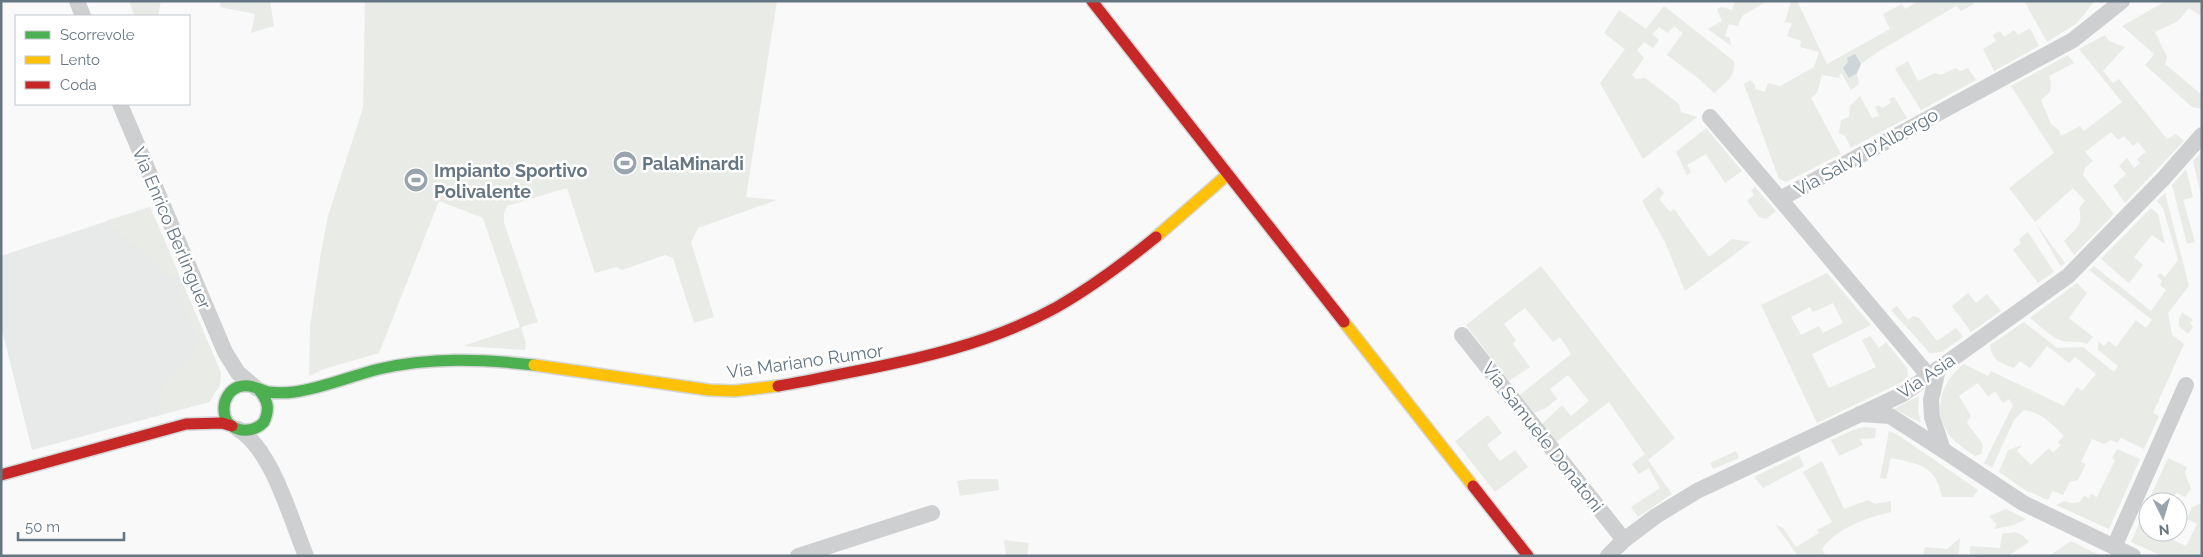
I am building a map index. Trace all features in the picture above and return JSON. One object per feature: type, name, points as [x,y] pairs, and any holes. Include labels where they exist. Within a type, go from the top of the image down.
[{"type":"street","points":[[77,1],[83,15]]},
{"type":"street","points":[[1092,1],[1528,556]]},
{"type":"street","name":"Via Salvy D'Albergo","points":[[1933,372],[1780,199],[2073,40],[2122,1]]},
{"type":"street","name":"Via Enrico Berlinguer","points":[[120,105],[225,352]]},
{"type":"street","points":[[1710,117],[1780,199]]},
{"type":"street","name":"Via Asia","points":[[1608,556],[1624,540],[1656,516],[1697,491],[1903,394],[2068,276],[2163,179],[2202,135]]},
{"type":"street","name":"Via Mariano Rumor","points":[[306,390],[378,369],[419,362],[448,360],[509,362],[688,388],[740,391],[936,356],[971,345],[1017,326],[1057,307],[1085,290],[1119,265],[1227,175]]},
{"type":"street","name":"Via Samuele Donatoni","points":[[1462,335],[1624,540]]},
{"type":"street","points":[[225,352],[238,373],[258,389],[269,404],[264,434],[267,462]]},
{"type":"street","points":[[225,352],[230,384],[229,395],[224,409],[228,421],[253,440],[267,462],[306,556]]},
{"type":"street","points":[[1933,372],[1932,418],[1943,450]]},
{"type":"street","points":[[2114,547],[2186,385]]},
{"type":"street","points":[[1,475],[186,424],[212,410],[229,395],[245,386],[279,393],[306,390]]},
{"type":"street","points":[[186,424],[222,423],[235,428],[252,430],[267,419],[275,406],[306,390]]},
{"type":"street","points":[[1858,414],[1890,416],[2023,503],[2133,556]]},
{"type":"street","points":[[798,556],[932,513]]},
{"type":"shaded area","points":[[129,1],[161,1],[158,15],[134,15]]},
{"type":"shaded area","points":[[221,1],[270,1],[274,26],[251,33],[255,14],[220,7]]},
{"type":"shaded area","points":[[365,1],[777,1],[746,197],[777,200],[698,228],[691,242],[714,317],[694,323],[673,258],[665,255],[622,270],[616,267],[595,273],[567,188],[507,206],[504,214],[504,223],[538,322],[521,327],[526,343],[525,350],[463,346],[520,327],[483,218],[439,201],[379,353],[324,369],[309,376],[310,326],[328,216],[363,108]]},
{"type":"shaded area","points":[[1735,1],[1767,1],[1742,16],[1738,26],[1729,24],[1725,36],[1730,38],[1731,46],[1708,29],[1722,21],[1717,9],[1722,7],[1732,10]]},
{"type":"shaded area","points":[[1791,1],[1797,1],[1827,64],[1890,29],[1883,14],[1902,4],[1905,9],[1919,1],[1973,1],[1974,4],[1961,11],[1956,6],[1876,53],[1861,64],[1857,73],[1859,84],[1851,90],[1841,72],[1839,78],[1822,75],[1817,93],[1811,98],[1841,154],[1786,182],[1779,179],[1744,84],[1750,80],[1755,85],[1755,89],[1765,92],[1768,83],[1780,86],[1814,67],[1819,52],[1800,47],[1801,41],[1787,36],[1792,23],[1785,22]]},
{"type":"shaded area","points":[[2024,1],[2095,1],[2077,23],[2047,42]]},
{"type":"shaded area","points":[[2166,1],[2199,1],[2202,4],[2202,12],[2199,15],[2189,8],[2178,21],[2155,32],[2167,57],[2165,64],[2202,95],[2202,109],[2192,107],[2145,65],[2154,54],[2122,26]]},
{"type":"shaded area","points":[[1664,6],[1734,61],[1734,67],[1729,79],[1714,93],[1698,78],[1667,55],[1683,33],[1674,26],[1668,33],[1659,27],[1652,34],[1659,40],[1653,48],[1644,42],[1637,50],[1644,58],[1632,75],[1636,79],[1645,78],[1679,104],[1681,112],[1697,117],[1643,159],[1600,83],[1625,49],[1604,33],[1619,10],[1646,29]]},
{"type":"shaded area","points":[[2030,28],[2039,46],[1994,71],[1983,49],[1996,41],[1993,35],[2000,31],[2004,37],[2014,30],[2018,35]]},
{"type":"shaded area","points":[[2105,35],[2109,41],[2125,47],[2103,71],[2113,83],[2119,79],[2167,139],[2176,134],[2184,141],[2125,203],[2113,186],[2126,174],[2119,166],[2127,158],[2134,168],[2140,163],[2137,159],[2146,152],[2138,142],[2133,146],[2124,136],[2118,140],[2111,132],[2085,152],[2093,161],[2085,168],[2083,175],[2114,214],[2074,255],[2064,241],[2078,227],[2080,219],[2079,208],[2085,201],[2073,188],[2035,222],[2009,188],[2054,153],[2011,86],[2068,55],[2074,63],[2049,76],[2051,83],[2050,92],[2041,100],[2051,124],[2059,130],[2061,136],[2080,126],[2084,131],[2122,102],[2079,49]]},
{"type":"shaded area","points":[[1855,54],[1861,64],[1857,73],[1849,78],[1843,68],[1848,62],[1847,58]]},
{"type":"shaded area","points":[[1908,61],[1918,81],[1935,73],[1941,75],[1955,68],[1961,71],[1968,68],[1976,80],[1921,110],[1895,69]]},
{"type":"shaded area","points":[[1860,96],[1872,118],[1879,116],[1875,107],[1879,105],[1882,108],[1891,103],[1889,99],[1894,97],[1907,118],[1851,148],[1845,136],[1839,133],[1841,120],[1849,117],[1850,106]]},
{"type":"shaded area","points":[[1706,128],[1742,171],[1725,183],[1706,154],[1687,165],[1691,172],[1687,175],[1676,152]]},
{"type":"shaded area","points":[[2202,152],[2202,200],[2193,161]]},
{"type":"shaded area","points":[[2186,169],[2193,197],[2183,200],[2195,242],[2187,244],[2172,185]]},
{"type":"shaded area","points":[[1659,187],[1664,193],[1659,199],[1670,212],[1674,209],[1709,257],[1732,239],[1751,242],[1685,291],[1665,242],[1642,201]]},
{"type":"shaded area","points":[[1755,187],[1776,211],[1766,219],[1759,217],[1747,201],[1754,195],[1751,190]]},
{"type":"shaded area","points":[[2165,193],[2189,286],[2168,313],[2172,335],[2184,344],[2153,413],[2159,416],[2144,449],[2121,438],[2117,443],[2111,440],[2104,444],[2092,439],[2081,462],[2086,464],[2078,480],[2070,482],[2063,495],[2053,491],[2048,500],[2025,490],[1999,472],[2008,450],[2022,445],[2017,451],[2031,465],[2049,448],[2053,453],[2061,445],[2058,442],[2064,436],[2041,416],[2024,410],[2014,420],[1992,468],[1984,463],[2013,405],[2009,399],[2003,403],[1995,391],[1988,397],[1978,383],[1959,396],[1971,416],[1967,422],[1983,446],[1981,454],[1975,456],[1956,442],[1944,427],[1940,407],[1945,387],[1956,371],[1964,364],[1988,376],[1991,371],[2064,406],[2077,387],[2082,391],[2096,374],[2075,357],[2069,363],[2047,346],[2030,368],[2020,361],[2014,368],[1998,361],[1993,355],[1990,345],[2024,322],[2057,348],[2083,347],[2114,372],[2118,366],[2098,350],[2098,341],[2104,346],[2109,341],[2116,347],[2136,320],[2146,328],[2152,320],[2089,270],[2094,266],[2151,311],[2166,290],[2160,285],[2162,281],[2157,276],[2160,273],[2165,277],[2178,260],[2163,208],[2157,201]]},
{"type":"shaded area","points":[[150,207],[221,373],[220,385],[209,402],[32,450],[1,326],[1,256]]},
{"type":"shaded area","points":[[150,207],[179,275],[170,278],[106,221]]},
{"type":"shaded area","points":[[2151,208],[2158,214],[2165,244],[2152,235],[2134,257],[2143,265],[2129,283],[2101,259]]},
{"type":"shaded area","points":[[2035,222],[2065,263],[2061,267]]},
{"type":"shaded area","points":[[2028,232],[2054,272],[2038,283],[2013,250],[2021,243],[2019,239]]},
{"type":"shaded area","points":[[1541,266],[1675,438],[1648,460],[1672,494],[1638,517],[1631,507],[1660,488],[1649,468],[1639,474],[1632,464],[1645,454],[1609,402],[1556,442],[1542,424],[1562,405],[1571,416],[1589,401],[1568,375],[1550,389],[1557,399],[1546,408],[1534,413],[1520,395],[1571,354],[1560,337],[1553,342],[1525,308],[1504,324],[1516,340],[1513,344],[1530,367],[1509,381],[1466,325]]},
{"type":"shaded area","points":[[1827,273],[1871,325],[1812,354],[1829,388],[1876,367],[1862,340],[1870,336],[1879,348],[1886,342],[1907,368],[1908,376],[1904,381],[1817,423],[1761,305]],"holes":[[[1833,303],[1843,323],[1823,333],[1819,326],[1801,335],[1791,317],[1810,307],[1813,312]]]},
{"type":"shaded area","points":[[2077,283],[2087,293],[2069,318],[2093,337],[2087,344],[2059,340],[2030,318]]},
{"type":"shaded area","points":[[183,285],[221,373],[220,385],[209,402],[159,415],[157,395],[199,343],[177,289]]},
{"type":"shaded area","points":[[1968,293],[1976,303],[1987,294],[2001,311],[1971,332],[1952,306]]},
{"type":"shaded area","points":[[1897,306],[1908,320],[1913,316],[1919,318],[1937,341],[1956,328],[1963,337],[1942,352],[1930,353],[1891,310]]},
{"type":"shaded area","points":[[2182,312],[2193,320],[2190,323],[2193,327],[2188,334],[2179,326]]},
{"type":"shaded area","points":[[1919,396],[1918,411],[1921,423],[1894,409]]},
{"type":"shaded area","points":[[1488,415],[1502,433],[1487,445],[1500,461],[1515,450],[1528,467],[1495,492],[1455,441]]},
{"type":"shaded area","points":[[1864,427],[1876,428],[1875,438],[1860,439],[1863,445],[1839,456],[1831,440]]},
{"type":"shaded area","points":[[1889,431],[1898,435],[1978,490],[1973,497],[1942,497],[1939,486],[1931,472],[1910,462],[1891,458],[1886,479],[1880,478]]},
{"type":"shaded area","points":[[2117,449],[2140,459],[2109,529],[2056,505],[2064,501],[2080,502],[2084,496],[2089,498],[2091,494],[2097,497],[2115,460],[2112,458]]},
{"type":"shaded area","points":[[1736,451],[1739,458],[1713,469],[1710,463]]},
{"type":"shaded area","points":[[1799,455],[1804,466],[1763,488],[1754,477]]},
{"type":"shaded area","points":[[2168,458],[2187,467],[2185,473],[2191,489],[2188,493],[2153,492]]},
{"type":"shaded area","points":[[1822,461],[1844,509],[1868,500],[1875,504],[1891,501],[1891,512],[1872,517],[1844,529],[1822,549],[1826,556],[1798,556],[1775,524],[1783,528],[1796,547],[1819,533],[1817,530],[1832,522],[1803,472]]},
{"type":"shaded area","points":[[998,479],[999,490],[960,496],[957,481]]},
{"type":"shaded area","points":[[2202,503],[2202,556],[2162,556],[2131,542],[2138,526],[2138,542],[2177,542],[2186,546],[2197,524],[2188,520],[2188,517],[2192,507]]},
{"type":"shaded area","points":[[2006,509],[2026,519],[2014,525],[1995,529],[1996,524],[1989,516]]},
{"type":"shaded area","points":[[2015,532],[2022,535],[2029,542],[2008,556],[1970,554],[1970,546],[2000,548],[2002,534]]},
{"type":"shaded area","points":[[1960,538],[1959,553],[1955,556],[1923,556],[1925,547],[1947,549]]},
{"type":"shaded area","points":[[1004,540],[1029,543],[1027,556],[1006,556]]},
{"type":"shaded area","points":[[2071,541],[2101,556],[2049,556]]},
{"type":"traffic: fast","points":[[259,390],[267,405],[264,422],[258,427],[245,430],[238,429],[228,422],[224,408],[226,398],[235,388],[242,386],[268,392],[294,392],[316,388],[379,369],[417,362],[476,360],[534,365]]},
{"type":"traffic: slow","points":[[1156,237],[1227,175]]},
{"type":"traffic: slow","points":[[1344,322],[1473,486]]},
{"type":"traffic: slow","points":[[534,365],[709,390],[734,391],[778,386]]},
{"type":"traffic: jam","points":[[1092,1],[1344,322]]},
{"type":"traffic: jam","points":[[778,386],[869,369],[924,356],[979,341],[1005,331],[1032,320],[1083,291],[1156,237]]},
{"type":"traffic: jam","points":[[1,475],[186,424],[222,423],[232,426]]},
{"type":"traffic: jam","points":[[1473,486],[1528,556]]},
{"type":"place","name":"PalaMinardi","points":[[625,163]]},
{"type":"place","name":"Impianto Sportivo Polivalente","points":[[416,180]]}]
